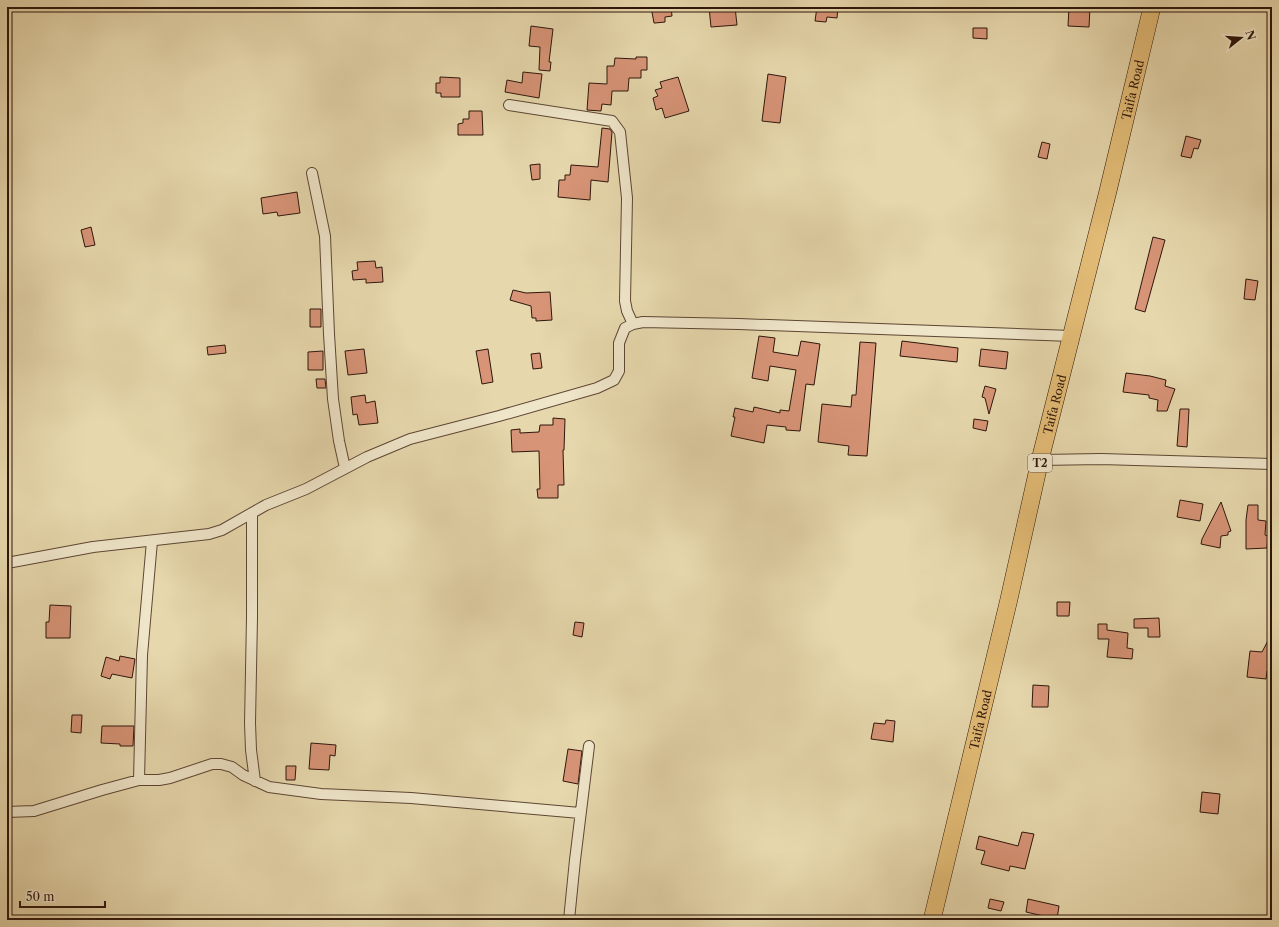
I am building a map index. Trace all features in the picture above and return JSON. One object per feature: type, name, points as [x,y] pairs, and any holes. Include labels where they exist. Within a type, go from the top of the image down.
[{"type":"highway","name":"Taifa Road","points":[[932,920],[1008,607],[1040,460],[1072,336],[1152,7]]},
{"type":"street","points":[[509,105],[612,121],[620,132],[627,198],[625,301],[627,311],[633,324]]},
{"type":"street","points":[[312,174],[325,236],[333,399],[339,441],[345,468]]},
{"type":"street","points":[[7,563],[93,547],[209,534],[222,530],[266,505],[306,489],[367,457],[410,440],[597,388],[614,380],[619,371],[620,343],[625,328],[633,324],[643,322],[739,324],[1072,336]]},
{"type":"street","points":[[1040,460],[1101,459],[1272,464]]},
{"type":"street","points":[[252,513],[250,723],[255,781]]},
{"type":"street","points":[[139,780],[142,655],[152,541]]},
{"type":"street","points":[[569,920],[588,746]]},
{"type":"street","points":[[7,812],[34,811],[139,780],[159,780],[170,778],[212,764],[222,764],[232,767],[255,781],[269,787],[321,794],[411,798],[580,813]]},
{"type":"building","points":[[651,7],[671,7],[672,16],[665,17],[665,22],[654,23]]},
{"type":"building","points":[[709,7],[735,7],[737,25],[711,27]]},
{"type":"building","points":[[817,7],[838,7],[837,18],[827,17],[826,22],[815,21]]},
{"type":"building","points":[[1069,7],[1090,7],[1089,27],[1068,26]]},
{"type":"building","points":[[531,26],[553,29],[549,62],[551,62],[550,71],[539,70],[540,47],[529,46]]},
{"type":"building","points":[[973,28],[987,28],[987,39],[973,38]]},
{"type":"building","points":[[636,57],[647,57],[647,70],[641,70],[641,78],[629,78],[628,91],[612,91],[611,105],[602,104],[601,111],[587,110],[589,83],[607,84],[607,66],[614,66],[615,58],[636,59]]},
{"type":"building","points":[[523,72],[542,74],[539,98],[505,92],[507,80],[522,83]]},
{"type":"building","points":[[768,74],[786,77],[780,123],[762,121]]},
{"type":"building","points":[[440,77],[460,78],[460,97],[441,97],[441,93],[436,93],[436,83],[440,83]]},
{"type":"building","points":[[678,77],[689,111],[665,118],[662,108],[656,110],[653,98],[658,96],[655,90],[662,88],[660,82]]},
{"type":"building","points":[[469,111],[482,111],[483,135],[458,135],[458,124],[463,123],[463,119],[469,119]]},
{"type":"building","points":[[602,128],[610,129],[612,132],[608,182],[591,180],[590,200],[558,197],[559,180],[565,180],[565,175],[570,175],[571,165],[598,167]]},
{"type":"building","points":[[1186,136],[1201,140],[1198,149],[1194,148],[1191,158],[1181,156]]},
{"type":"building","points":[[1042,142],[1050,144],[1047,159],[1038,157]]},
{"type":"building","points":[[540,164],[540,179],[532,180],[530,165]]},
{"type":"building","points":[[297,192],[300,213],[278,216],[277,212],[263,214],[261,198]]},
{"type":"building","points":[[91,227],[95,245],[85,247],[81,230]]},
{"type":"building","points":[[1153,237],[1165,240],[1145,312],[1135,309]]},
{"type":"building","points":[[375,261],[376,268],[382,267],[383,282],[366,283],[366,279],[353,280],[352,271],[358,270],[357,262]]},
{"type":"building","points":[[1246,279],[1258,281],[1255,300],[1244,299]]},
{"type":"building","points":[[513,290],[526,293],[550,292],[552,320],[536,321],[536,318],[532,318],[531,306],[510,300]]},
{"type":"building","points":[[310,309],[321,309],[321,327],[310,327]]},
{"type":"building","points":[[759,336],[775,338],[773,352],[798,356],[801,341],[820,344],[814,385],[806,384],[800,431],[786,430],[786,427],[767,425],[764,443],[731,436],[735,417],[733,417],[735,408],[753,412],[754,407],[780,413],[780,410],[789,411],[796,370],[770,366],[768,381],[752,378]]},
{"type":"building","points":[[902,341],[958,348],[957,362],[900,356]]},
{"type":"building","points":[[860,342],[876,343],[867,456],[848,455],[849,446],[818,442],[822,404],[851,407],[852,395],[856,395]]},
{"type":"building","points":[[225,345],[226,353],[208,355],[207,347]]},
{"type":"building","points":[[364,349],[367,373],[348,375],[345,351]]},
{"type":"building","points":[[488,349],[493,382],[482,384],[476,351]]},
{"type":"building","points":[[981,349],[1008,352],[1006,369],[979,366]]},
{"type":"building","points":[[323,351],[323,370],[308,370],[308,352]]},
{"type":"building","points":[[540,353],[542,368],[533,369],[531,354]]},
{"type":"building","points":[[1126,373],[1166,380],[1165,386],[1175,389],[1167,411],[1157,411],[1158,400],[1149,398],[1149,395],[1123,392]]},
{"type":"building","points":[[316,379],[325,379],[326,388],[317,388]]},
{"type":"building","points":[[985,386],[996,389],[989,414],[985,398],[982,397]]},
{"type":"building","points":[[365,395],[366,403],[375,401],[378,423],[359,425],[357,414],[353,415],[351,397]]},
{"type":"building","points":[[1180,409],[1189,409],[1187,447],[1177,446]]},
{"type":"building","points":[[553,418],[565,419],[563,450],[564,485],[558,485],[558,498],[538,498],[537,489],[540,489],[539,451],[512,452],[511,430],[520,429],[520,433],[539,432],[540,425],[553,425]]},
{"type":"building","points":[[974,419],[988,421],[986,431],[973,428]]},
{"type":"building","points":[[1180,500],[1203,504],[1200,521],[1177,517]]},
{"type":"building","points":[[1221,502],[1231,531],[1228,532],[1228,535],[1221,536],[1220,548],[1201,544],[1202,539]]},
{"type":"building","points":[[1248,505],[1258,505],[1258,520],[1266,521],[1265,535],[1268,536],[1267,548],[1246,549],[1246,520]]},
{"type":"building","points":[[1057,602],[1070,602],[1069,616],[1057,616]]},
{"type":"building","points":[[50,605],[71,606],[70,638],[46,638],[46,622],[49,622]]},
{"type":"building","points":[[1159,618],[1160,637],[1148,637],[1148,628],[1134,628],[1134,619]]},
{"type":"building","points":[[575,622],[584,623],[582,637],[573,635]]},
{"type":"building","points":[[1098,624],[1107,624],[1107,630],[1128,633],[1127,648],[1133,649],[1132,659],[1107,657],[1109,639],[1098,639]]},
{"type":"building","points":[[1272,633],[1271,671],[1267,671],[1266,679],[1247,677],[1250,651],[1262,652]]},
{"type":"building","points":[[120,656],[135,659],[132,678],[112,674],[110,679],[101,676],[106,657],[119,661]]},
{"type":"building","points":[[1033,685],[1049,686],[1048,707],[1032,707]]},
{"type":"building","points":[[72,715],[82,715],[81,733],[71,732]]},
{"type":"building","points":[[886,720],[895,721],[893,742],[871,739],[874,723],[885,724]]},
{"type":"building","points":[[102,726],[134,726],[133,746],[120,746],[120,744],[101,743]]},
{"type":"building","points":[[311,743],[336,745],[335,756],[330,755],[329,770],[309,769]]},
{"type":"building","points":[[568,749],[582,751],[578,784],[563,781]]},
{"type":"building","points":[[286,766],[296,766],[295,780],[286,780]]},
{"type":"building","points":[[1202,792],[1220,794],[1218,814],[1200,812]]},
{"type":"building","points":[[1022,832],[1034,834],[1025,869],[1010,866],[1009,871],[981,864],[985,851],[976,849],[979,836],[1018,846]]},
{"type":"building","points":[[990,899],[1004,902],[1001,911],[988,908]]},
{"type":"building","points":[[1028,899],[1059,906],[1057,919],[1026,912]]}]
